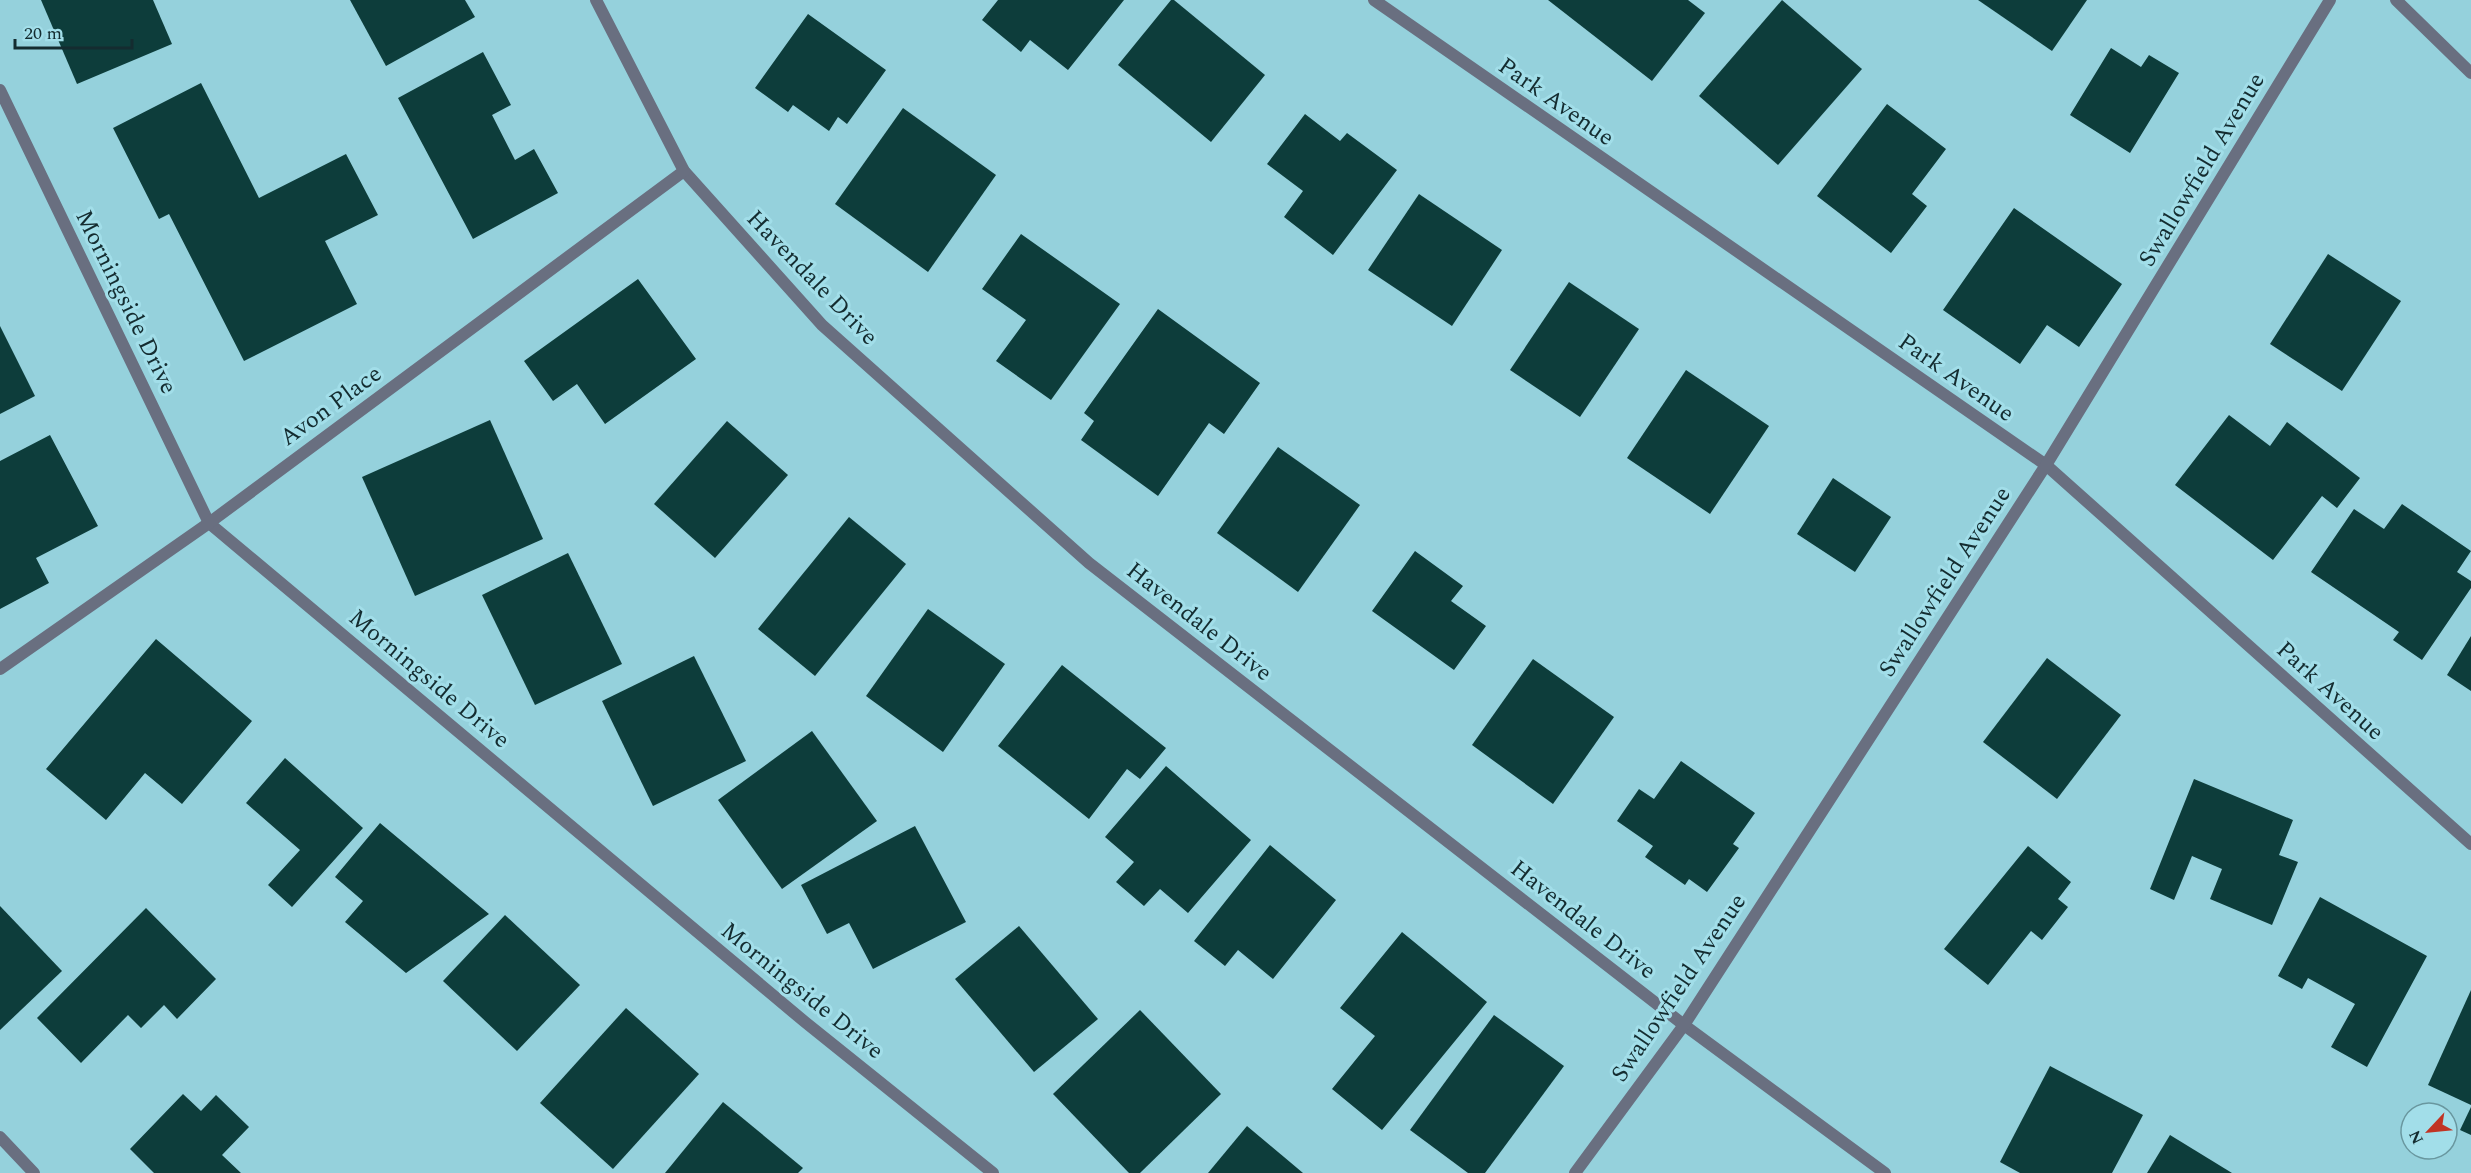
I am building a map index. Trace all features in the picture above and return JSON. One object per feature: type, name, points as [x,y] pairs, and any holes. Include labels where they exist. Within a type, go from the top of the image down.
[{"type":"street","name":"Havendale Drive","points":[[596,0],[684,171],[822,325],[1089,563],[1683,1025],[1885,1173]]},
{"type":"street","name":"Park Avenue","points":[[1374,0],[2046,465],[2471,844]]},
{"type":"street","name":"Swallowfield Avenue","points":[[1575,1173],[1683,1025],[2046,465],[2330,0]]},
{"type":"street","points":[[2396,0],[2471,73]]},
{"type":"street","name":"Morningside Drive","points":[[0,90],[209,523],[796,1014],[993,1173]]},
{"type":"street","name":"Avon Place","points":[[0,669],[209,523],[684,171]]},
{"type":"street","points":[[0,1137],[34,1173]]},
{"type":"building","points":[[41,0],[153,0],[172,44],[77,84]]},
{"type":"building","points":[[350,0],[465,0],[475,17],[386,66]]},
{"type":"building","points":[[998,0],[1124,0],[1068,70],[1030,40],[1021,52],[982,20]]},
{"type":"building","points":[[1171,0],[1174,0],[1265,75],[1211,142],[1118,65]]},
{"type":"building","points":[[1548,0],[1688,0],[1705,13],[1652,81]]},
{"type":"building","points":[[1782,0],[1862,69],[1778,165],[1699,96]]},
{"type":"building","points":[[1978,0],[2087,0],[2052,51]]},
{"type":"building","points":[[808,14],[886,70],[847,124],[838,117],[829,131],[793,105],[788,112],[755,88]]},
{"type":"building","points":[[2111,48],[2141,67],[2149,55],[2179,73],[2130,153],[2070,115]]},
{"type":"building","points":[[483,52],[511,105],[492,115],[515,160],[534,149],[558,193],[473,239],[398,98]]},
{"type":"building","points":[[201,83],[259,198],[346,154],[378,215],[325,241],[357,304],[244,361],[169,214],[159,219],[113,128]]},
{"type":"building","points":[[1887,104],[1946,149],[1912,194],[1927,206],[1891,253],[1817,196]]},
{"type":"building","points":[[903,108],[996,175],[928,272],[835,204]]},
{"type":"building","points":[[1305,114],[1340,141],[1347,133],[1397,170],[1333,255],[1284,217],[1303,191],[1267,164]]},
{"type":"building","points":[[1419,194],[1502,250],[1452,326],[1368,270]]},
{"type":"building","points":[[2014,208],[2122,284],[2079,347],[2047,325],[2020,364],[1943,310]]},
{"type":"building","points":[[1021,234],[1120,304],[1051,400],[996,361],[1026,320],[982,289]]},
{"type":"building","points":[[2328,254],[2401,301],[2342,391],[2270,344]]},
{"type":"building","points":[[638,279],[696,359],[605,424],[577,384],[553,401],[524,361]]},
{"type":"building","points":[[1569,282],[1639,329],[1580,417],[1510,370]]},
{"type":"building","points":[[1158,309],[1260,383],[1224,434],[1209,423],[1158,496],[1081,440],[1094,421],[1084,413]]},
{"type":"building","points":[[0,326],[35,396],[0,414]]},
{"type":"building","points":[[1686,370],[1769,426],[1710,514],[1627,458]]},
{"type":"building","points":[[2229,415],[2270,446],[2287,422],[2360,478],[2337,508],[2322,496],[2273,560],[2175,485]]},
{"type":"building","points":[[490,420],[543,539],[415,596],[362,477]]},
{"type":"building","points":[[727,421],[788,475],[715,558],[654,504]]},
{"type":"building","points":[[50,435],[98,526],[36,558],[49,583],[0,609],[0,461]]},
{"type":"building","points":[[1278,447],[1360,505],[1298,592],[1217,533]]},
{"type":"building","points":[[1833,478],[1891,517],[1855,572],[1797,534]]},
{"type":"building","points":[[2402,504],[2471,551],[2457,572],[2471,581],[2471,588],[2422,660],[2393,640],[2399,632],[2311,572],[2354,509],[2384,529]]},
{"type":"building","points":[[849,517],[906,564],[815,676],[758,629]]},
{"type":"building","points":[[1415,551],[1463,586],[1451,601],[1486,626],[1454,670],[1372,611]]},
{"type":"building","points":[[568,553],[622,664],[535,705],[482,595]]},
{"type":"building","points":[[928,609],[1005,664],[943,752],[866,696]]},
{"type":"building","points":[[2471,636],[2471,691],[2447,675]]},
{"type":"building","points":[[156,639],[252,721],[182,804],[145,773],[106,820],[46,769]]},
{"type":"building","points":[[694,656],[746,761],[653,806],[602,701]]},
{"type":"building","points":[[2047,658],[2121,715],[2057,799],[1983,742]]},
{"type":"building","points":[[1533,659],[1614,717],[1553,804],[1472,745]]},
{"type":"building","points":[[1062,665],[1166,748],[1140,779],[1127,769],[1089,819],[998,746]]},
{"type":"building","points":[[812,731],[877,821],[782,889],[718,800]]},
{"type":"building","points":[[285,758],[363,828],[292,907],[268,885],[300,850],[246,803]]},
{"type":"building","points":[[1681,761],[1755,813],[1733,844],[1739,848],[1707,892],[1689,879],[1685,885],[1645,857],[1653,846],[1617,821],[1639,789],[1654,799]]},
{"type":"building","points":[[1166,766],[1251,840],[1188,913],[1160,889],[1144,906],[1116,882],[1134,862],[1105,837]]},
{"type":"building","points":[[2194,779],[2293,820],[2279,855],[2298,862],[2272,925],[2210,899],[2222,869],[2192,856],[2174,900],[2150,889]]},
{"type":"building","points":[[380,823],[489,914],[406,973],[345,922],[363,901],[335,877]]},
{"type":"building","points":[[915,826],[966,922],[873,969],[849,923],[827,934],[801,885]]},
{"type":"building","points":[[1270,845],[1336,900],[1273,979],[1238,950],[1225,966],[1194,941]]},
{"type":"building","points":[[2028,846],[2071,882],[2058,899],[2068,907],[2042,940],[2031,931],[1988,985],[1944,949]]},
{"type":"building","points":[[2320,897],[2427,956],[2367,1067],[2331,1047],[2355,1004],[2308,978],[2302,989],[2278,976]]},
{"type":"building","points":[[0,906],[62,971],[0,1030]]},
{"type":"building","points":[[146,908],[216,979],[177,1019],[164,1005],[141,1028],[128,1015],[81,1063],[37,1018]]},
{"type":"building","points":[[505,915],[580,985],[517,1051],[443,981]]},
{"type":"building","points":[[1019,926],[1098,1019],[1034,1072],[955,979]]},
{"type":"building","points":[[1402,932],[1487,1002],[1382,1130],[1332,1089],[1375,1036],[1340,1008]]},
{"type":"building","points":[[2471,990],[2471,1105],[2428,1085]]},
{"type":"building","points":[[626,1008],[699,1074],[613,1169],[540,1103]]},
{"type":"building","points":[[1140,1010],[1221,1094],[1140,1173],[1129,1173],[1053,1094]]},
{"type":"building","points":[[1494,1015],[1564,1066],[1485,1173],[1468,1173],[1410,1130]]},
{"type":"building","points":[[2050,1066],[2143,1115],[2112,1173],[2020,1173],[2000,1162]]},
{"type":"building","points":[[183,1094],[201,1111],[216,1095],[249,1127],[222,1155],[241,1173],[154,1173],[130,1149]]},
{"type":"building","points":[[723,1102],[803,1168],[798,1173],[665,1173]]},
{"type":"building","points":[[2471,1107],[2471,1135],[2460,1130]]},
{"type":"building","points":[[1247,1126],[1303,1173],[1208,1173]]},
{"type":"building","points":[[2170,1135],[2232,1173],[2147,1173]]}]
